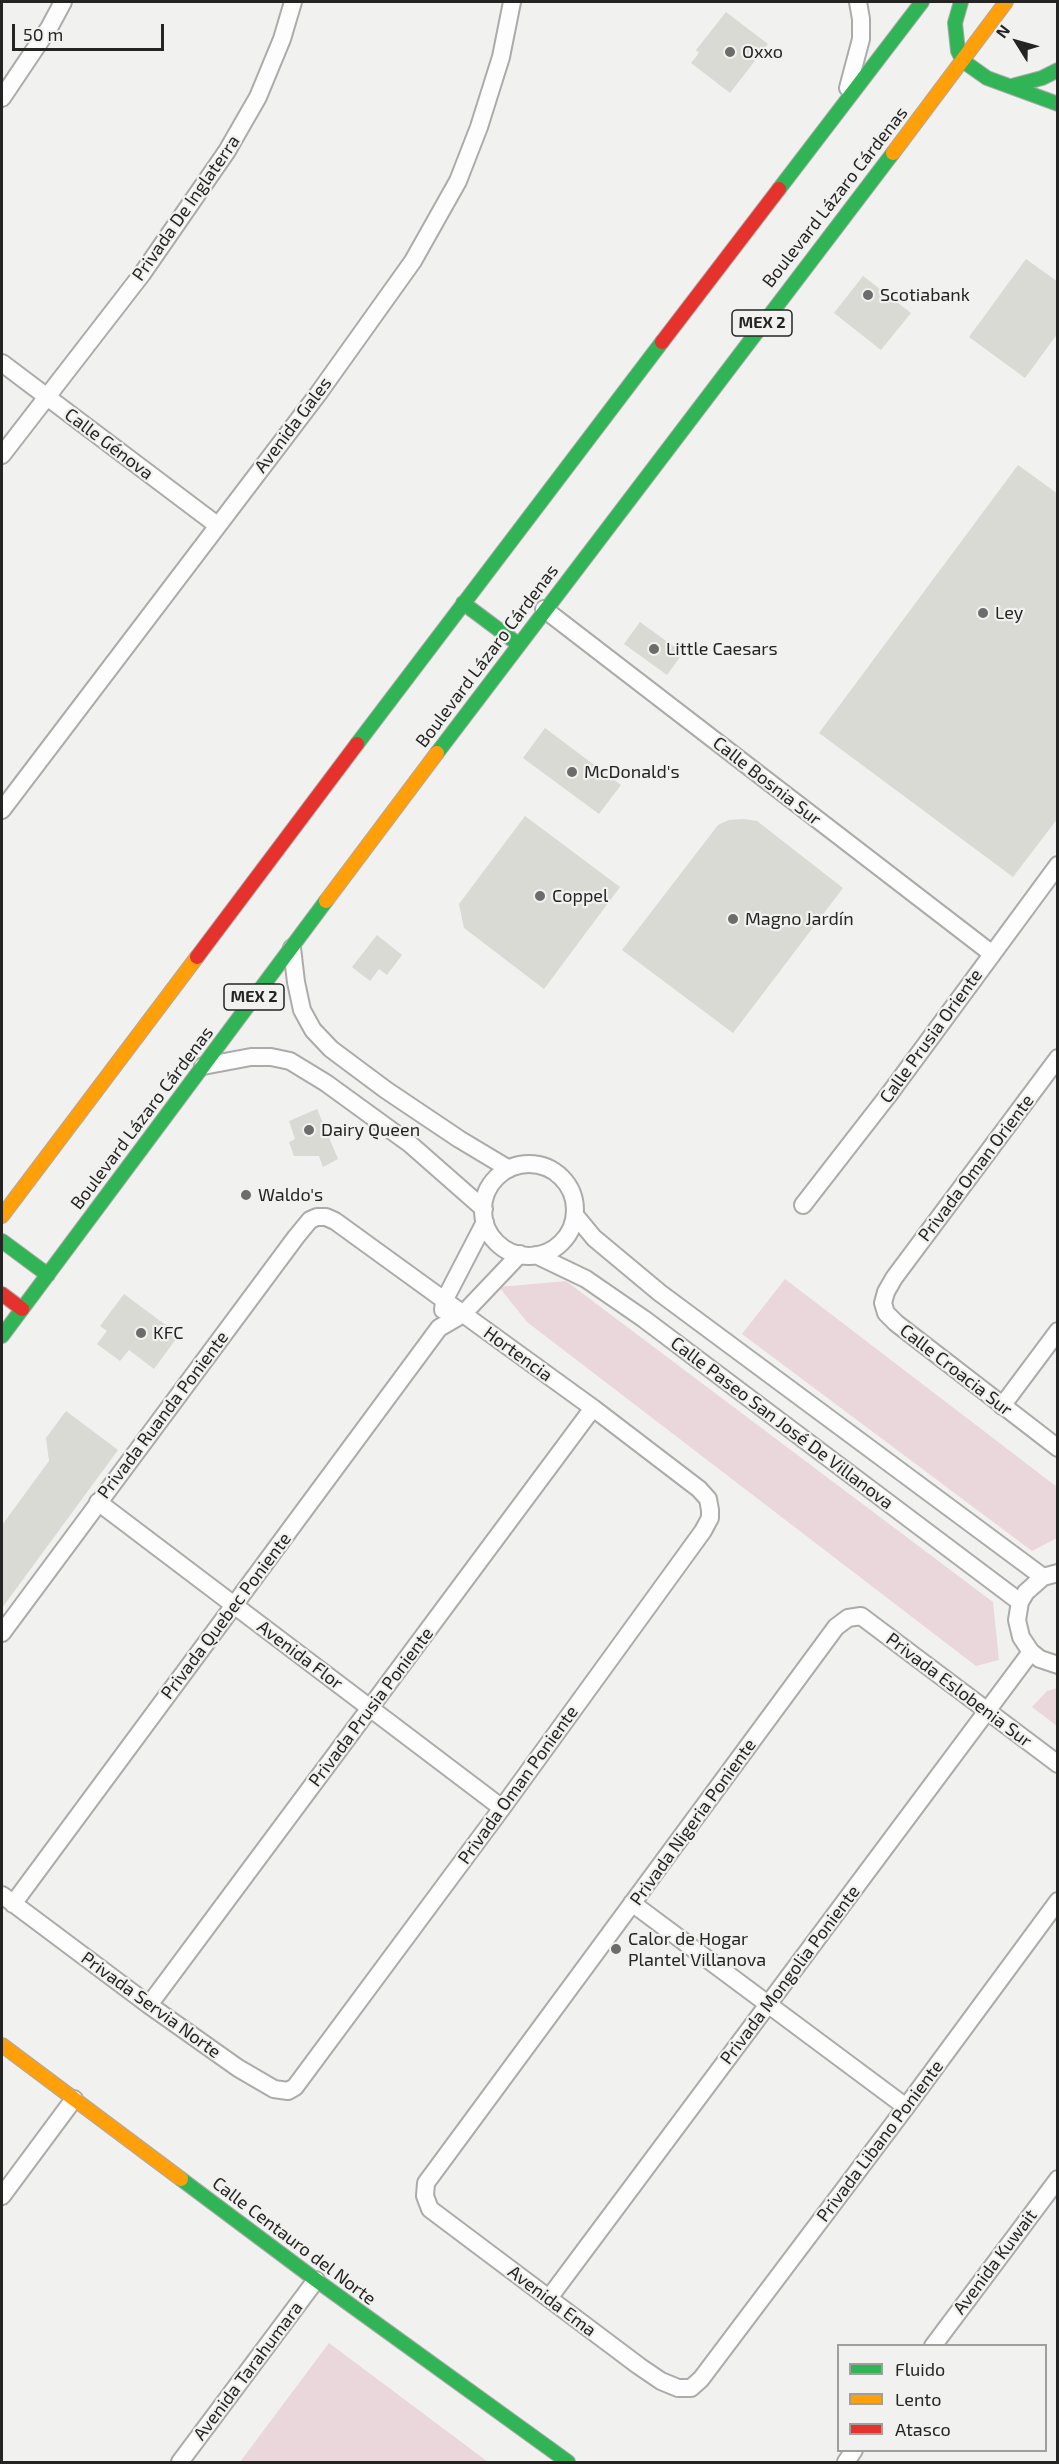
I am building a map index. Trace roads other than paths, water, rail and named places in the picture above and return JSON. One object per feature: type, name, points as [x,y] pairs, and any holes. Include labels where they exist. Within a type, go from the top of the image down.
[{"type":"main road","points":[[2,1216],[464,603],[922,2]]},
{"type":"main road","points":[[961,2],[955,23],[958,51],[963,61],[987,78],[1058,104]]},
{"type":"main road","name":"Boulevard Lázaro Cárdenas","points":[[2,1336],[544,609],[1006,2]]},
{"type":"main road","points":[[1012,86],[1042,78],[1058,70]]},
{"type":"main road","points":[[464,603],[518,644]]},
{"type":"main road","points":[[2,1241],[48,1275]]},
{"type":"main road","points":[[2,1294],[22,1309]]},
{"type":"main road","name":"Calle Centauro del Norte","points":[[2,2045],[316,2280],[568,2463]]},
{"type":"street","points":[[2,98],[49,28],[63,2]]},
{"type":"street","name":"Privada De Inglaterra","points":[[2,455],[142,274],[227,151],[258,97],[282,39],[293,2]]},
{"type":"street","name":"Avenida Gales","points":[[2,810],[372,320],[413,261],[458,181],[479,127],[501,57],[512,2]]},
{"type":"street","points":[[843,106],[861,39],[858,2]]},
{"type":"street","name":"Calle Génova","points":[[2,363],[216,525]]},
{"type":"street","name":"Calle Bosnia Sur","points":[[544,609],[991,953]]},
{"type":"street","name":"Calle Prusia Oriente","points":[[803,1205],[890,1094],[991,953],[1058,865]]},
{"type":"street","points":[[292,948],[302,1010],[313,1030],[331,1049],[386,1090],[508,1169]]},
{"type":"street","points":[[203,1066],[250,1057],[271,1057],[290,1061],[327,1083],[410,1144],[485,1215]]},
{"type":"street","name":"Privada Oman Oriente","points":[[894,1278],[1058,1058]]},
{"type":"street","points":[[537,1164],[556,1172],[569,1187],[573,1196],[575,1215],[569,1232],[559,1245],[528,1255],[501,1245],[491,1235],[485,1215],[490,1185],[508,1169],[518,1165],[537,1164]]},
{"type":"street","name":"Privada Quebec Poniente","points":[[439,1328],[444,1301],[485,1215]]},
{"type":"street","name":"Calle Paseo San José De Villanova","points":[[575,1215],[614,1257],[783,1387],[1050,1575]]},
{"type":"street","name":"Privada Ruanda Poniente","points":[[2,1633],[303,1227],[317,1217],[326,1217],[335,1221]]},
{"type":"street","name":"Hortencia","points":[[335,1221],[593,1408],[699,1489]]},
{"type":"street","name":"Privada Quebec Poniente","points":[[7,1900],[234,1606],[439,1328],[463,1314],[528,1255]]},
{"type":"street","name":"Calle Paseo San José De Villanova","points":[[528,1255],[586,1279],[766,1410],[1020,1602]]},
{"type":"street","name":"Calle Croacia Sur","points":[[894,1278],[883,1303],[886,1313],[924,1347],[1058,1448]]},
{"type":"street","points":[[1002,1406],[1058,1331]]},
{"type":"street","points":[[766,1410],[783,1387]]},
{"type":"street","name":"Privada Prusia Poniente","points":[[149,2005],[593,1408]]},
{"type":"street","name":"Privada Oman Poniente","points":[[303,2076],[502,1808],[703,1531],[710,1518],[710,1510],[708,1499],[699,1489]]},
{"type":"street","name":"Avenida Flor","points":[[98,1502],[502,1808]]},
{"type":"street","points":[[1050,1575],[1026,1592],[1020,1602],[1018,1629],[1031,1652],[1040,1659],[1058,1665]]},
{"type":"street","name":"Privada Eslobenia Sur","points":[[861,1616],[1058,1764]]},
{"type":"street","name":"Privada Nigeria Poniente","points":[[426,2183],[836,1627],[848,1618],[861,1616]]},
{"type":"street","name":"Privada Mongolia Poniente","points":[[549,2298],[1031,1652]]},
{"type":"street","name":"Privada Servia Norte","points":[[7,1900],[238,2068],[274,2089],[288,2091],[295,2087],[303,2076]]},
{"type":"street","name":"Privada Libano Poniente","points":[[701,2379],[1058,1901]]},
{"type":"street","points":[[633,1903],[906,2107]]},
{"type":"street","points":[[2,2196],[74,2099]]},
{"type":"street","name":"Avenida Kuwait","points":[[934,2344],[1058,2179]]},
{"type":"street","name":"Avenida Ema","points":[[426,2183],[425,2196],[430,2209],[661,2380],[678,2388],[691,2388],[701,2379]]},
{"type":"street","name":"Avenida Tarahumara","points":[[180,2463],[316,2280]]},
{"type":"place","name":"Oxxo","points":[[730,52]]},
{"type":"place","name":"Scotiabank","points":[[868,295]]},
{"type":"place","name":"Ley","points":[[983,613]]},
{"type":"place","name":"Little Caesars","points":[[654,649]]},
{"type":"place","name":"McDonald's","points":[[572,772]]},
{"type":"place","name":"Coppel","points":[[540,896]]},
{"type":"place","name":"Magno Jardín","points":[[733,919]]},
{"type":"place","name":"Dairy Queen","points":[[309,1130]]},
{"type":"place","name":"Waldo's","points":[[246,1195]]},
{"type":"place","name":"KFC","points":[[141,1333]]},
{"type":"place","name":"Calor de Hogar Plantel Villanova","points":[[616,1949]]}]
